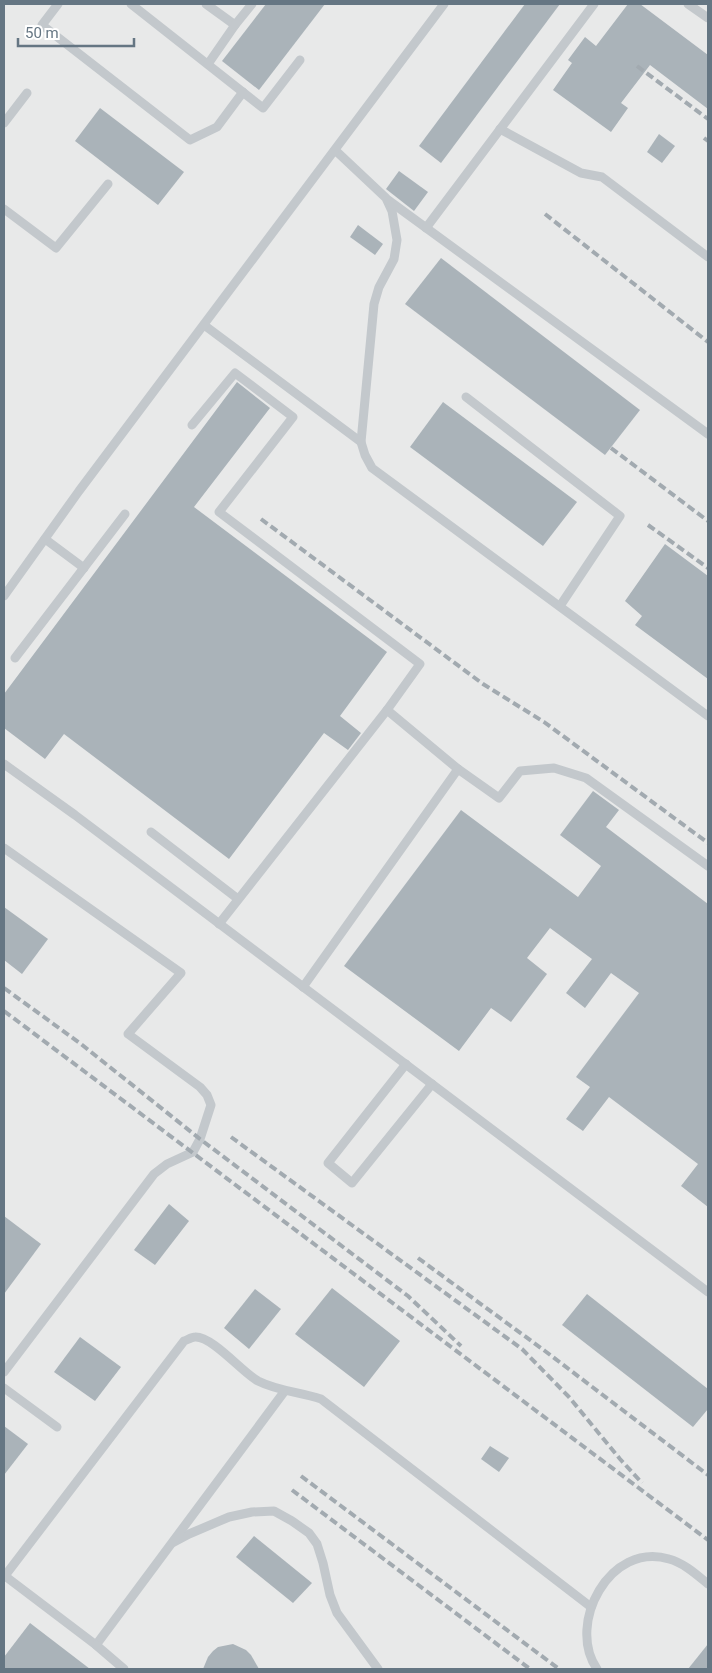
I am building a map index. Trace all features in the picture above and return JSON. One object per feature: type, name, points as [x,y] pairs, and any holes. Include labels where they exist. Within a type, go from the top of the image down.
[{"type":"lane","points":[[58,4],[42,25],[190,140],[217,127],[243,92]]},
{"type":"lane","points":[[131,4],[263,108],[300,60]]},
{"type":"lane","points":[[206,4],[236,25]]},
{"type":"lane","points":[[208,64],[252,4]]},
{"type":"lane","points":[[4,596],[444,4]]},
{"type":"lane","points":[[426,228],[594,4]]},
{"type":"lane","points":[[688,4],[708,18]]},
{"type":"lane","points":[[4,124],[27,93]]},
{"type":"lane","points":[[500,130],[581,174],[602,176],[708,257]]},
{"type":"lane","points":[[335,150],[386,198],[708,434]]},
{"type":"lane","points":[[4,209],[56,248],[108,184]]},
{"type":"lane","points":[[386,198],[392,211],[397,240],[394,259],[379,287],[374,304],[361,442],[372,468],[708,716]]},
{"type":"lane","points":[[204,325],[361,442]]},
{"type":"lane","points":[[192,425],[235,373],[293,417],[219,512],[420,664],[219,924]]},
{"type":"lane","points":[[466,397],[620,516],[560,606]]},
{"type":"lane","points":[[15,658],[125,514]]},
{"type":"lane","points":[[45,539],[84,568]]},
{"type":"lane","points":[[386,710],[458,770],[499,798],[520,771],[554,768],[586,778],[708,866]]},
{"type":"lane","points":[[4,764],[708,1292]]},
{"type":"lane","points":[[303,987],[458,770]]},
{"type":"lane","points":[[151,832],[238,899]]},
{"type":"lane","points":[[4,848],[180,973],[128,1034],[200,1087],[207,1095],[211,1105],[200,1139],[193,1152],[167,1164],[154,1174],[4,1372]]},
{"type":"lane","points":[[406,1064],[328,1163],[352,1183],[432,1084]]},
{"type":"lane","points":[[124,1669],[96,1645],[4,1577],[184,1341],[196,1337],[209,1341],[257,1380],[284,1392],[302,1393],[321,1399],[591,1607]]},
{"type":"lane","points":[[4,1388],[57,1427]]},
{"type":"lane","points":[[96,1645],[284,1392]]},
{"type":"lane","points":[[171,1545],[189,1534],[229,1517],[252,1512],[274,1511],[292,1521],[309,1533],[316,1544],[337,1613],[378,1669]]},
{"type":"lane","points":[[597,1669],[592,1662],[588,1650],[587,1634],[591,1607],[604,1582],[623,1564],[638,1559],[654,1557],[670,1559],[690,1570],[708,1584]]},
{"type":"shaded area","points":[[4,4],[708,4],[708,1669],[4,1669]]},
{"type":"building","points":[[266,4],[325,4],[259,90],[222,61]]},
{"type":"building","points":[[525,4],[560,4],[441,163],[419,146]]},
{"type":"building","points":[[628,4],[640,4],[708,55],[708,109],[650,65],[621,103],[628,108],[611,132],[553,90],[572,63],[568,60],[585,37],[596,46]]},
{"type":"building","points":[[100,108],[184,172],[158,205],[75,141]]},
{"type":"building","points":[[659,134],[675,146],[662,163],[647,152]]},
{"type":"building","points":[[399,171],[428,192],[414,211],[386,189]]},
{"type":"building","points":[[358,225],[383,244],[375,255],[350,237]]},
{"type":"building","points":[[441,258],[640,410],[605,455],[405,304]]},
{"type":"building","points":[[237,382],[270,408],[194,507],[387,652],[340,716],[361,733],[348,750],[324,733],[229,859],[64,734],[45,759],[4,728],[4,694]]},
{"type":"building","points":[[443,402],[577,502],[543,546],[410,447]]},
{"type":"building","points":[[665,544],[708,576],[708,679],[635,625],[642,616],[625,601]]},
{"type":"building","points":[[593,791],[619,810],[606,827],[708,904],[708,1207],[681,1186],[698,1164],[609,1097],[583,1131],[566,1119],[590,1087],[576,1077],[639,993],[611,973],[585,1008],[566,993],[592,959],[550,928],[527,958],[547,974],[511,1022],[491,1008],[459,1051],[344,966],[461,810],[578,897],[601,866],[560,835]]},
{"type":"building","points":[[4,907],[48,939],[22,974],[4,960]]},
{"type":"building","points":[[169,1204],[189,1221],[155,1265],[134,1250]]},
{"type":"building","points":[[4,1216],[41,1244],[4,1294]]},
{"type":"building","points":[[332,1288],[400,1341],[364,1387],[295,1334]]},
{"type":"building","points":[[255,1289],[281,1309],[249,1349],[224,1328]]},
{"type":"building","points":[[587,1294],[708,1389],[708,1409],[693,1427],[562,1325]]},
{"type":"building","points":[[80,1337],[121,1367],[95,1401],[54,1372]]},
{"type":"building","points":[[4,1426],[28,1444],[4,1475]]},
{"type":"building","points":[[490,1446],[509,1458],[499,1472],[481,1459]]},
{"type":"building","points":[[254,1536],[312,1583],[293,1603],[236,1557]]},
{"type":"building","points":[[30,1623],[90,1669],[4,1669],[4,1657]]},
{"type":"building","points":[[233,1644],[246,1650],[259,1669],[203,1669],[213,1651],[218,1647]]},
{"type":"building","points":[[708,1644],[708,1669],[688,1669]]},
{"type":"railway","points":[[637,66],[708,119]]},
{"type":"railway","points":[[704,138],[708,141]]},
{"type":"railway","points":[[545,214],[708,342]]},
{"type":"railway","points":[[611,448],[708,521]]},
{"type":"railway","points":[[261,519],[483,684],[544,722],[708,843]]},
{"type":"railway","points":[[648,525],[708,568]]},
{"type":"railway","points":[[4,988],[81,1044],[200,1139],[408,1296],[461,1346]]},
{"type":"railway","points":[[4,1011],[708,1540]]},
{"type":"railway","points":[[231,1137],[522,1349],[569,1397],[642,1483]]},
{"type":"railway","points":[[418,1258],[545,1351],[708,1475]]},
{"type":"railway","points":[[301,1476],[559,1669]]},
{"type":"railway","points":[[292,1490],[530,1669]]}]
